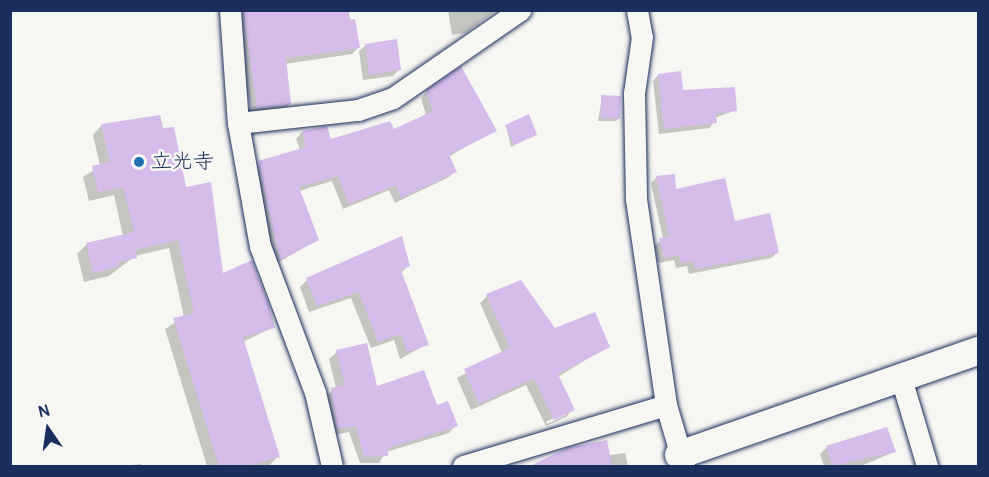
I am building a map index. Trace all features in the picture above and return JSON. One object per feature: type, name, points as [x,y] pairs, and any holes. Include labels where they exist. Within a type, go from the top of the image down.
[{"type":"street","points":[[230,10],[238,123],[260,246],[315,392],[332,466]]},
{"type":"street","points":[[238,123],[358,110],[393,98],[520,10]]},
{"type":"street","points":[[637,10],[642,37],[633,93],[636,199],[666,405],[682,461],[978,351]]},
{"type":"street","points":[[901,378],[927,466]]},
{"type":"street","points":[[463,466],[666,405]]},
{"type":"building","points":[[243,10],[348,10],[349,20],[355,19],[360,48],[286,58],[291,104],[257,108]]},
{"type":"building","points":[[397,39],[401,70],[369,75],[365,44]]},
{"type":"building","points":[[461,66],[497,131],[449,155],[457,172],[401,198],[396,185],[349,204],[338,176],[299,187],[319,240],[280,260],[258,161],[306,147],[302,131],[327,126],[331,139],[390,121],[394,129],[433,111],[426,90]]},
{"type":"building","points":[[681,71],[683,90],[735,87],[737,111],[716,114],[717,123],[664,129],[658,74]]},
{"type":"building","points":[[601,95],[621,96],[620,119],[601,118]]},
{"type":"building","points":[[529,114],[537,135],[514,145],[505,125]]},
{"type":"building","points":[[160,115],[163,128],[174,127],[186,187],[211,182],[223,273],[252,260],[269,305],[275,328],[243,337],[280,457],[246,466],[219,466],[173,318],[194,313],[178,240],[135,250],[137,258],[118,262],[119,267],[93,273],[86,243],[134,232],[123,187],[98,192],[92,166],[110,162],[101,124]]},
{"type":"building","points":[[675,174],[676,189],[725,178],[735,221],[770,213],[779,253],[695,269],[693,261],[681,263],[679,255],[664,258],[659,238],[669,237],[656,176]]},
{"type":"building","points":[[402,236],[410,266],[401,270],[429,345],[407,352],[401,334],[378,342],[359,292],[317,306],[306,278]]},
{"type":"building","points":[[521,280],[555,328],[595,312],[610,347],[558,374],[575,410],[554,420],[534,378],[479,404],[464,369],[510,348],[486,294]]},
{"type":"building","points":[[367,343],[377,386],[424,370],[437,405],[448,401],[458,426],[388,448],[388,456],[364,457],[356,426],[337,429],[331,388],[345,385],[336,350]]},
{"type":"building","points":[[887,427],[896,452],[832,466],[826,446]]},
{"type":"building","points":[[607,440],[612,466],[530,466],[567,448]]},
{"type":"place","name":"立光寺","points":[[139,162]]}]
